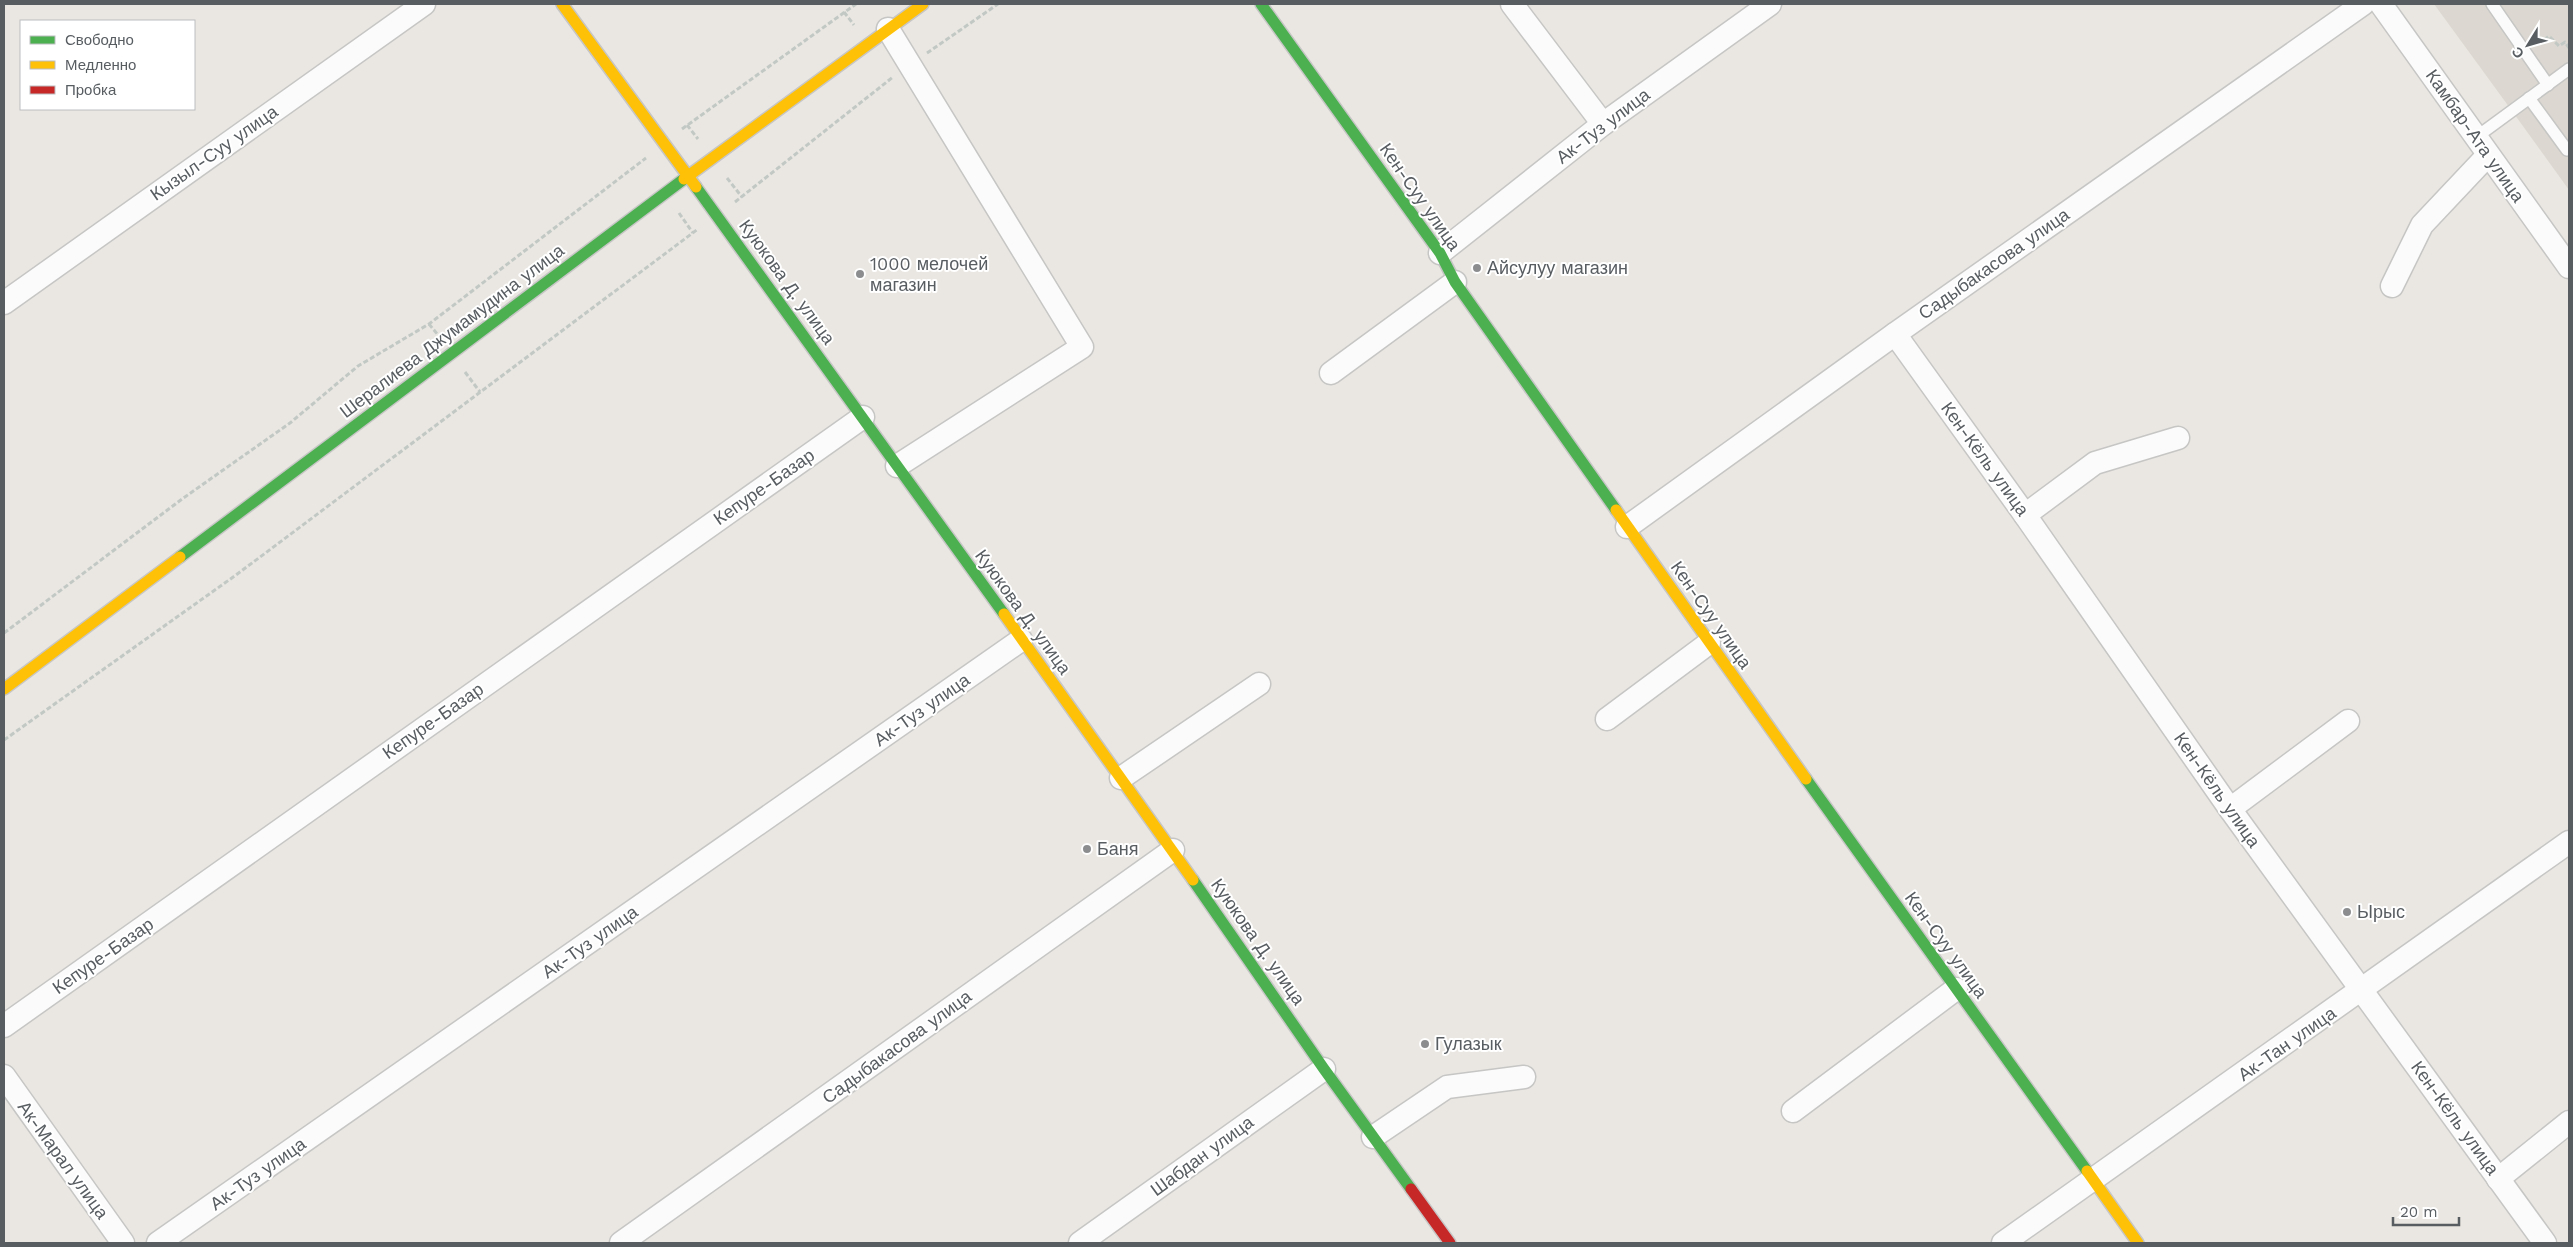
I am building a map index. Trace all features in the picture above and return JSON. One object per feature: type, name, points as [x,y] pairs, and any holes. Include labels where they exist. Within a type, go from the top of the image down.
[{"type":"street","name":"Кызыл-Суу улица","points":[[4,303],[424,4]]},
{"type":"street","name":"Куюкова Д. улица","points":[[562,4],[863,417],[1173,850],[1324,1069],[1450,1243]]},
{"type":"street","name":"Шералиева Джумамудина улица","points":[[4,689],[688,176],[923,4]]},
{"type":"street","name":"Кен-Суу улица","points":[[1261,4],[1440,254],[1455,282],[1627,528],[2138,1243]]},
{"type":"street","points":[[1512,4],[1603,124]]},
{"type":"street","name":"Ак-Туз улица","points":[[1440,254],[1603,124],[1770,4]]},
{"type":"street","name":"Садыбакасова улица","points":[[1627,528],[1895,334],[2363,4]]},
{"type":"street","name":"Камбар-Ата улица","points":[[2381,4],[2569,268]]},
{"type":"street","points":[[888,29],[1082,347],[897,466]]},
{"type":"street","points":[[2392,286],[2422,225],[2482,146]]},
{"type":"street","points":[[1331,373],[1455,282]]},
{"type":"street","name":"Кен-Кёль улица","points":[[1895,334],[2025,515],[2230,810],[2363,990],[2545,1243]]},
{"type":"street","name":"Кепуре-Базар","points":[[4,1026],[863,417]]},
{"type":"street","points":[[2025,515],[2095,463],[2178,438]]},
{"type":"street","name":"Ак-Туз улица","points":[[158,1243],[1021,640]]},
{"type":"street","points":[[1607,719],[1709,643]]},
{"type":"street","points":[[1121,778],[1259,684]]},
{"type":"street","points":[[2230,810],[2348,721]]},
{"type":"street","name":"Ак-Тан улица","points":[[2003,1243],[2363,990],[2569,842]]},
{"type":"street","name":"Садыбакасова улица","points":[[621,1243],[1173,850]]},
{"type":"street","points":[[1793,1111],[1956,989]]},
{"type":"street","name":"Шабдан улица","points":[[1080,1243],[1324,1069]]},
{"type":"street","name":"Ак-Марал улица","points":[[4,1076],[123,1243]]},
{"type":"street","points":[[1373,1137],[1447,1087],[1524,1077]]},
{"type":"street","points":[[2498,1178],[2569,1122]]},
{"type":"lane","points":[[2492,4],[2548,85]]},
{"type":"lane","points":[[2482,146],[2529,98],[2569,69]]},
{"type":"lane","points":[[2529,98],[2567,150]]},
{"type":"path","points":[[4,633],[182,499],[290,423],[358,366],[429,324],[664,142],[856,4]]},
{"type":"path","points":[[4,740],[236,575],[716,215],[910,64],[998,4]]},
{"type":"path","points":[[2525,54],[2550,36],[2559,46],[2565,42],[2569,48]]},
{"type":"shaded area","points":[[2434,4],[2569,4],[2569,190],[2512,111]]},
{"type":"traffic: fast","points":[[1261,4],[1440,253],[1455,282],[1616,510]]},
{"type":"traffic: fast","points":[[180,557],[684,179]]},
{"type":"traffic: fast","points":[[696,187],[1004,614]]},
{"type":"traffic: fast","points":[[1806,779],[2087,1171]]},
{"type":"traffic: fast","points":[[1193,880],[1324,1069],[1411,1189]]},
{"type":"traffic: slow","points":[[562,4],[696,187]]},
{"type":"traffic: slow","points":[[684,179],[923,4]]},
{"type":"traffic: slow","points":[[1616,510],[1806,779]]},
{"type":"traffic: slow","points":[[4,689],[180,557]]},
{"type":"traffic: slow","points":[[1004,614],[1193,880]]},
{"type":"traffic: slow","points":[[2087,1171],[2138,1243]]},
{"type":"traffic: jam","points":[[1411,1189],[1450,1243]]},
{"type":"place","name":"Айсулуу магазин","points":[[1477,268]]},
{"type":"place","name":"1000 мелочей магазин","points":[[860,274]]},
{"type":"place","name":"Баня","points":[[1087,849]]},
{"type":"place","name":"Ырыс","points":[[2347,912]]},
{"type":"place","name":"Гулазык","points":[[1425,1044]]}]
